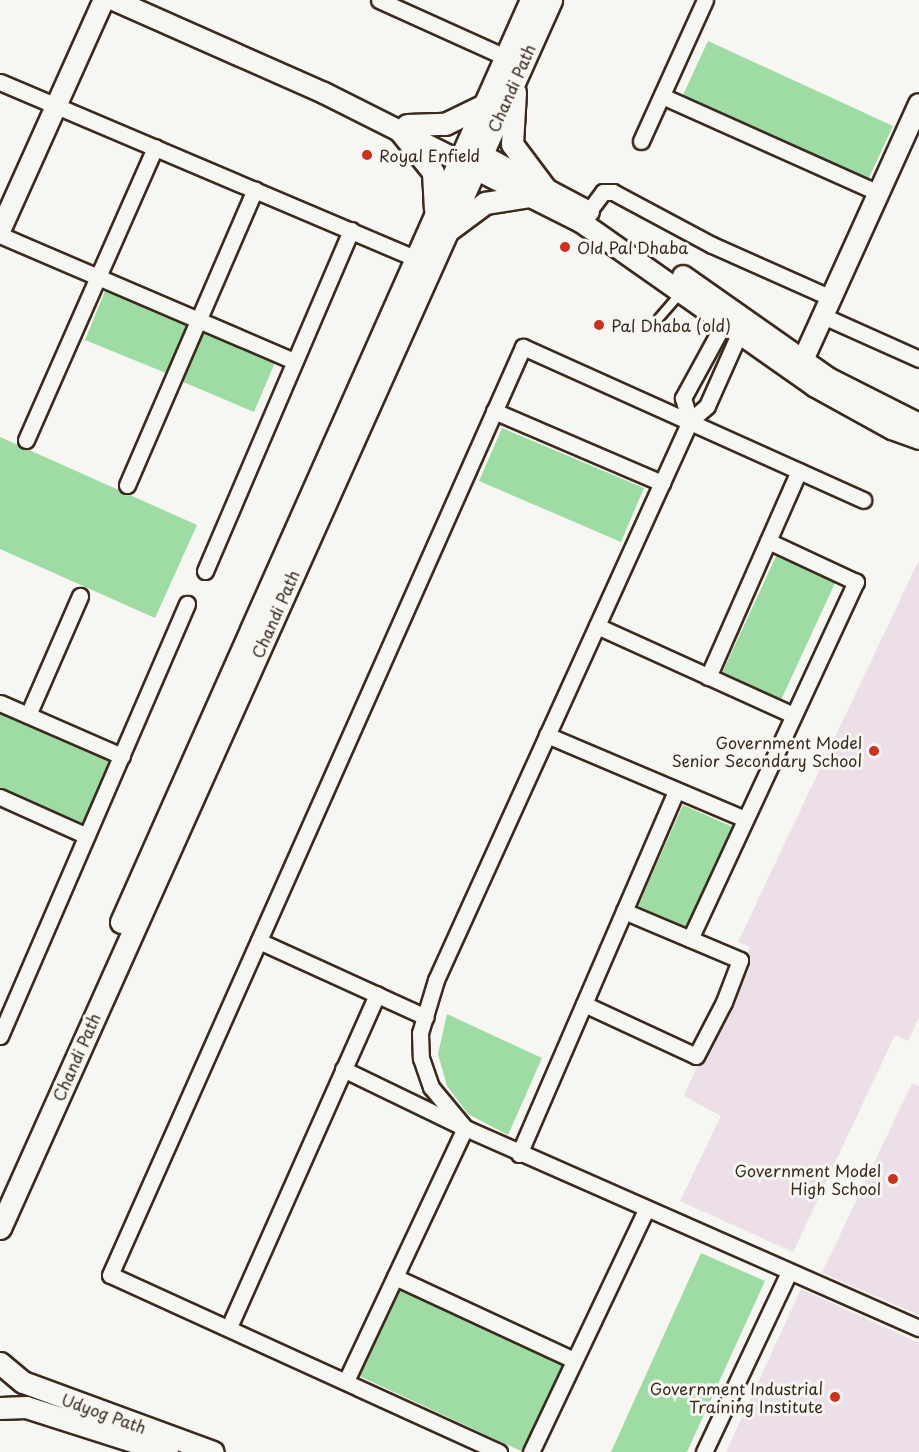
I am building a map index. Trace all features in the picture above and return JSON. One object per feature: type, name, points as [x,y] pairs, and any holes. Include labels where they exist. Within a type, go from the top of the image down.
[{"type":"main road","name":"Chandi Path","points":[[471,157],[484,105],[531,0]]},
{"type":"main road","name":"Chandi Path","points":[[0,1228],[440,225],[471,157],[515,79],[551,0]]},
{"type":"main road","points":[[484,105],[445,124],[403,128],[433,172],[440,225],[485,203],[538,192],[512,144],[515,79]]},
{"type":"main road","name":"Chandi Path","points":[[0,1194],[416,259],[440,225]]},
{"type":"main road","name":"Udyog Path","points":[[0,1363],[23,1382],[213,1452]]},
{"type":"main road","name":"Udyog Path","points":[[0,1408],[26,1407],[167,1452]]},
{"type":"street","points":[[104,0],[0,233],[294,361]]},
{"type":"street","points":[[114,0],[471,157],[584,217],[891,429],[919,439]]},
{"type":"street","points":[[641,141],[705,0]]},
{"type":"street","points":[[389,2],[505,57]]},
{"type":"street","points":[[0,82],[416,259]]},
{"type":"street","points":[[662,96],[879,193]]},
{"type":"street","points":[[801,366],[919,104]]},
{"type":"street","points":[[26,440],[155,147]]},
{"type":"street","points":[[127,485],[255,189]]},
{"type":"street","points":[[584,217],[603,192],[612,192],[919,359]]},
{"type":"street","points":[[205,571],[351,230]]},
{"type":"street","points":[[465,1128],[445,1109],[424,1073],[420,1033],[436,980],[690,422],[707,406],[736,320]]},
{"type":"street","points":[[690,422],[683,398],[736,320]]},
{"type":"street","points":[[499,1452],[229,1327],[110,1275],[523,347],[863,500]]},
{"type":"street","points":[[801,366],[919,424]]},
{"type":"street","points":[[494,411],[662,483]]},
{"type":"street","points":[[708,676],[799,471]]},
{"type":"street","points":[[690,939],[856,582],[768,540]]},
{"type":"street","points":[[28,715],[80,596]]},
{"type":"street","points":[[0,1036],[187,604]]},
{"type":"street","points":[[597,626],[793,715]]},
{"type":"street","points":[[0,703],[122,756]]},
{"type":"street","points":[[547,735],[676,792],[745,819]]},
{"type":"street","points":[[519,1154],[676,792]]},
{"type":"street","points":[[2,802],[87,836]]},
{"type":"street","points":[[584,1004],[696,1056],[740,960],[624,911]]},
{"type":"street","points":[[259,940],[426,1017]]},
{"type":"street","points":[[229,1327],[377,994]]},
{"type":"street","points":[[343,1069],[519,1154],[919,1328]]},
{"type":"street","points":[[346,1381],[465,1128]]},
{"type":"street","points":[[531,1452],[646,1210]]},
{"type":"street","points":[[704,1452],[789,1272]]},
{"type":"street","points":[[395,1277],[574,1360]]},
{"type":"lane","points":[[659,318],[686,286]]},
{"type":"shaded area","name":"Government Model Senior Secondary School","points":[[919,560],[919,1017],[908,1041],[895,1035],[793,1252],[680,1201],[721,1116],[684,1096],[750,947],[738,942]]},
{"type":"shaded area","name":"Government Model High School","points":[[912,1083],[919,1086],[919,1315],[822,1273]]},
{"type":"shaded area","name":"Government Industrial Training Institute","points":[[801,1289],[919,1343],[919,1452],[726,1452]]},
{"type":"green space","points":[[708,41],[893,126],[868,180],[683,95]]},
{"type":"green space","points":[[105,291],[186,325],[166,373],[85,340]]},
{"type":"green space","points":[[203,329],[276,360],[254,412],[181,381]]},
{"type":"green space","points":[[502,428],[644,488],[621,542],[479,481]]},
{"type":"green space","points":[[0,437],[197,525],[155,618],[0,549]]},
{"type":"green space","points":[[777,554],[836,581],[781,700],[722,673]]},
{"type":"green space","points":[[0,712],[111,760],[82,826],[0,790]]},
{"type":"green space","points":[[683,805],[733,827],[689,928],[638,906]]},
{"type":"green space","points":[[447,1014],[542,1058],[508,1135],[468,1114],[447,1086],[438,1054]]},
{"type":"green space","points":[[701,1253],[765,1281],[687,1452],[611,1452]]},
{"type":"green space","points":[[396,1287],[563,1364],[523,1452],[355,1374]]},
{"type":"place","name":"Royal Enfield","points":[[367,155]]},
{"type":"place","name":"Old Pal Dhaba","points":[[565,247]]},
{"type":"place","name":"Pal Dhaba (old)","points":[[599,325]]},
{"type":"place","name":"Government Model Senior Secondary School","points":[[874,751]]},
{"type":"place","name":"Government Model High School","points":[[893,1179]]},
{"type":"place","name":"Government Industrial Training Institute","points":[[835,1397]]}]
